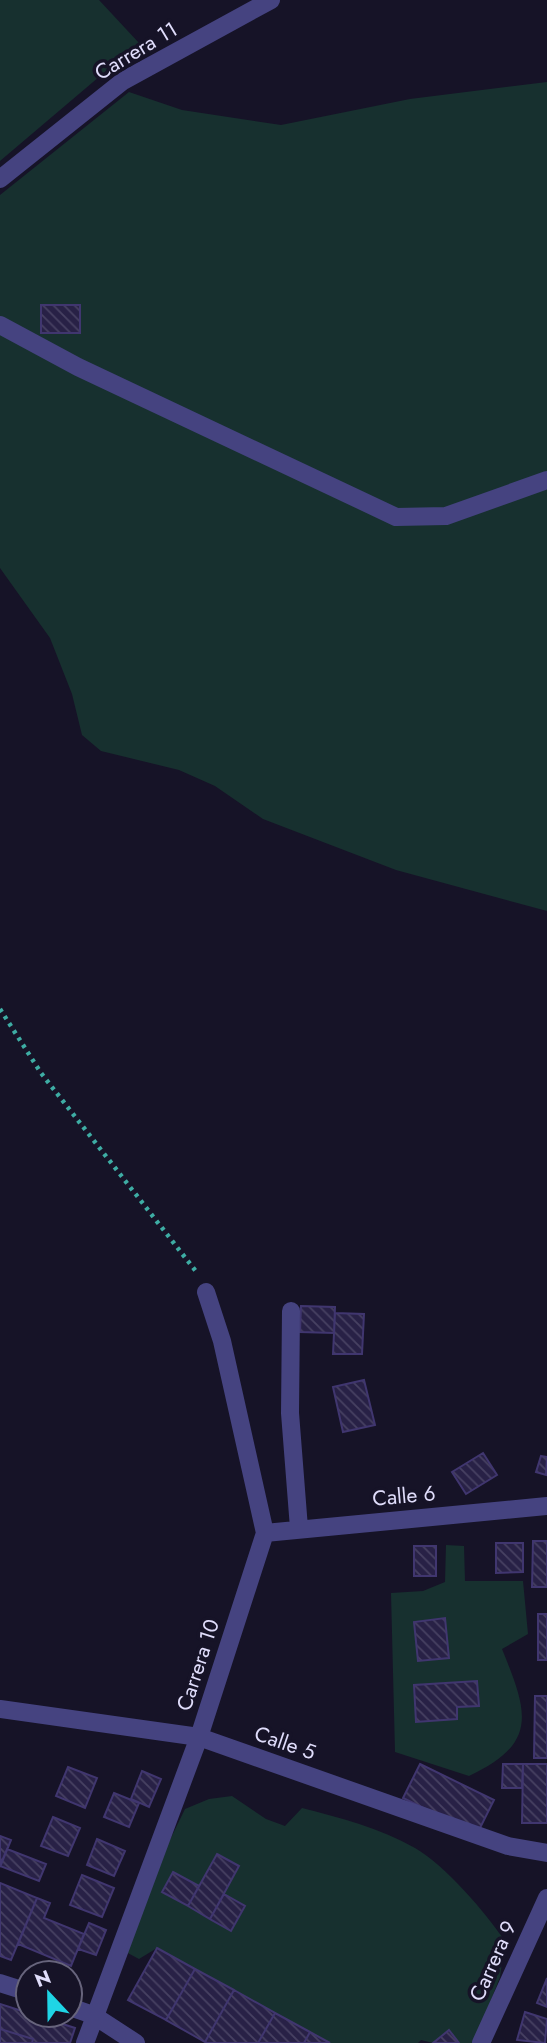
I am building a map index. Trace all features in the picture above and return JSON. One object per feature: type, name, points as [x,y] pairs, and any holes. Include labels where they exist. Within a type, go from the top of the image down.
[{"type":"street","name":"Carrera 11","points":[[0,179],[123,81],[271,0]]},
{"type":"street","points":[[0,324],[78,367],[396,517],[446,516],[547,480]]},
{"type":"street","points":[[206,1292],[222,1341],[265,1533]]},
{"type":"street","points":[[290,1311],[290,1413],[299,1528]]},
{"type":"street","name":"Calle 6","points":[[265,1533],[547,1506]]},
{"type":"street","name":"Carrera 10","points":[[85,2043],[93,2015],[199,1737],[265,1533]]},
{"type":"street","name":"Calle 5","points":[[0,1709],[199,1737],[508,1846],[547,1853]]},
{"type":"street","name":"Carrera 9","points":[[481,2043],[547,1898]]},
{"type":"street","points":[[84,2012],[136,2043]]},
{"type":"path","points":[[0,1009],[41,1073],[197,1272],[206,1292]]},
{"type":"green space","points":[[0,0],[99,0],[139,43],[0,161]]},
{"type":"green space","points":[[547,82],[547,911],[396,870],[263,819],[215,786],[179,770],[101,751],[82,735],[72,694],[50,638],[0,568],[0,195],[129,92],[182,110],[281,125],[410,99]]},
{"type":"green space","points":[[446,1545],[464,1546],[465,1581],[523,1581],[528,1634],[502,1649],[517,1690],[522,1723],[517,1738],[508,1751],[492,1764],[469,1776],[395,1752],[391,1593],[423,1591],[445,1582]],"holes":[[[445,1618],[449,1657],[418,1661],[414,1622]],[[477,1681],[478,1706],[457,1707],[457,1719],[417,1722],[415,1685]]]},
{"type":"green space","points":[[232,1796],[266,1819],[285,1826],[302,1808],[346,1820],[402,1841],[439,1866],[476,1904],[505,1941],[500,1977],[474,2043],[459,2043],[449,2030],[433,2043],[421,2040],[418,2043],[330,2043],[157,1948],[139,1959],[124,1951],[163,1854],[185,1809],[209,1799]],"holes":[[[217,1854],[239,1866],[224,1894],[245,1906],[232,1930],[162,1892],[173,1872],[199,1886]]]},
{"type":"building","points":[[41,305],[80,305],[80,333],[41,333]]},
{"type":"building","points":[[301,1306],[335,1307],[334,1333],[300,1332]]},
{"type":"building","points":[[335,1313],[364,1314],[362,1354],[333,1354]]},
{"type":"building","points":[[364,1380],[375,1425],[343,1432],[333,1387]]},
{"type":"building","points":[[483,1453],[497,1475],[466,1494],[452,1472]]},
{"type":"building","points":[[541,1456],[547,1457],[546,1475],[536,1472]]},
{"type":"building","points":[[533,1541],[547,1541],[547,1587],[532,1587]]},
{"type":"building","points":[[496,1543],[523,1543],[523,1572],[496,1573]]},
{"type":"building","points":[[414,1546],[436,1546],[436,1576],[414,1576]]},
{"type":"building","points":[[538,1614],[547,1614],[547,1660],[538,1660]]},
{"type":"building","points":[[445,1618],[449,1658],[418,1661],[414,1622]]},
{"type":"building","points":[[477,1681],[479,1706],[457,1707],[457,1719],[416,1722],[414,1685]]},
{"type":"building","points":[[535,1696],[547,1696],[547,1758],[534,1758]]},
{"type":"building","points":[[420,1764],[494,1800],[477,1834],[403,1798]]},
{"type":"building","points":[[503,1764],[523,1764],[522,1788],[502,1788]]},
{"type":"building","points":[[523,1764],[547,1764],[547,1823],[522,1823]]},
{"type":"building","points":[[68,1767],[97,1778],[85,1808],[56,1796]]},
{"type":"building","points":[[142,1771],[161,1779],[149,1807],[131,1799]]},
{"type":"building","points":[[114,1793],[139,1803],[129,1827],[104,1817]]},
{"type":"building","points":[[53,1817],[80,1828],[68,1856],[41,1846]]},
{"type":"building","points":[[0,1836],[11,1840],[0,1867]]},
{"type":"building","points":[[97,1839],[125,1851],[114,1876],[87,1865]]},
{"type":"building","points":[[7,1849],[46,1864],[39,1881],[0,1866]]},
{"type":"building","points":[[217,1854],[239,1866],[210,1919],[188,1906]]},
{"type":"building","points":[[173,1872],[199,1886],[188,1906],[162,1892]]},
{"type":"building","points":[[82,1875],[114,1888],[102,1917],[70,1905]]},
{"type":"building","points":[[0,1883],[37,1898],[11,1960],[0,1956]]},
{"type":"building","points":[[224,1894],[245,1906],[231,1931],[210,1919]]},
{"type":"building","points":[[37,1898],[50,1903],[44,1918],[84,1934],[74,1959],[54,1959],[18,1944]]},
{"type":"building","points":[[89,1923],[106,1930],[96,1955],[78,1949]]},
{"type":"building","points":[[157,1948],[195,1969],[166,2020],[128,2000]]},
{"type":"building","points":[[195,1969],[234,1990],[205,2042],[166,2020]]},
{"type":"building","points":[[547,1978],[547,2007],[537,2003]]},
{"type":"building","points":[[234,1990],[275,2013],[258,2043],[205,2042]]},
{"type":"building","points":[[0,2004],[14,2008],[14,2029],[75,2029],[70,2043],[32,2043],[33,2039],[0,2029]]},
{"type":"building","points":[[525,2012],[547,2019],[545,2043],[517,2040]]},
{"type":"building","points":[[275,2013],[310,2032],[304,2043],[258,2043]]},
{"type":"building","points":[[0,2029],[33,2039],[32,2043],[0,2043]]},
{"type":"building","points":[[449,2030],[459,2043],[433,2043]]},
{"type":"building","points":[[310,2032],[330,2043],[304,2043]]}]
